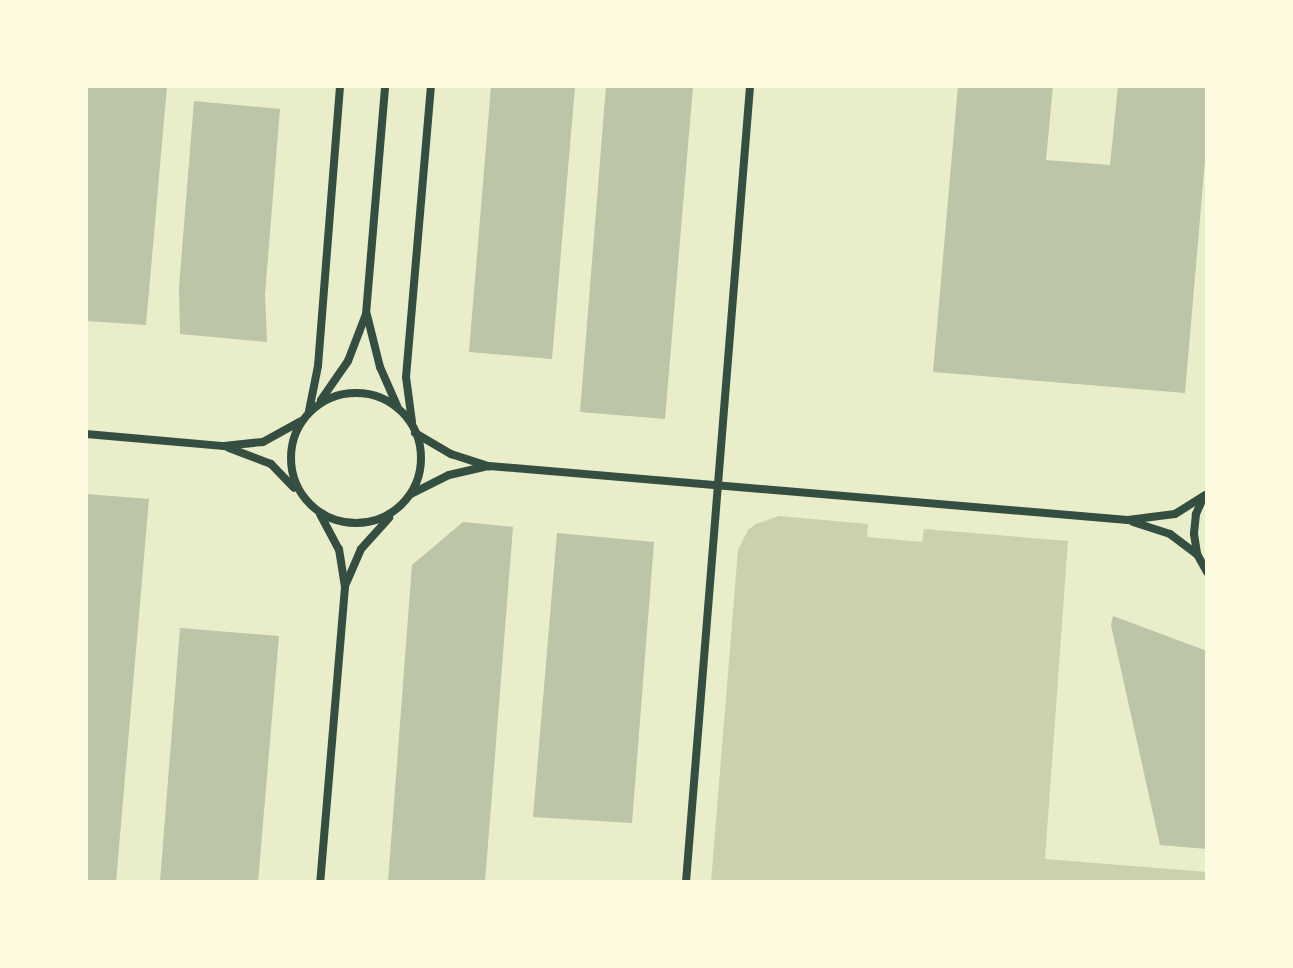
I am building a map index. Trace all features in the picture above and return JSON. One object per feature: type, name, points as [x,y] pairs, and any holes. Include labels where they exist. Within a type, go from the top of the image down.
[{"type":"street","points":[[303,497],[293,480],[290,459],[293,439],[305,417],[318,366],[340,86]]},
{"type":"street","points":[[86,434],[224,446],[263,442],[305,417],[317,405],[348,361],[366,314],[385,86]]},
{"type":"street","points":[[345,587],[361,549],[405,500],[421,467],[406,377],[431,86]]},
{"type":"street","points":[[686,882],[750,86]]},
{"type":"street","points":[[366,314],[380,367],[398,408],[414,430],[451,454],[489,466],[1128,520],[1175,514],[1206,494]]},
{"type":"street","points":[[317,405],[336,396],[358,392],[379,397],[398,408]]},
{"type":"street","points":[[224,446],[271,464],[319,513],[339,549],[345,587],[320,882]]},
{"type":"street","points":[[319,513],[340,522],[362,524],[384,517],[405,500],[449,475],[489,466]]},
{"type":"street","points":[[1206,494],[1196,514],[1194,534],[1197,554],[1207,572]]},
{"type":"street","points":[[1128,520],[1170,534],[1197,554]]},
{"type":"green space","points":[[779,516],[868,524],[867,537],[922,542],[924,529],[1068,541],[1045,859],[1207,872],[1207,882],[711,882],[738,550],[748,530]]},
{"type":"building","points":[[86,86],[167,86],[146,325],[86,321]]},
{"type":"building","points":[[491,86],[575,86],[552,359],[469,352]]},
{"type":"building","points":[[606,86],[693,86],[665,419],[580,412]]},
{"type":"building","points":[[958,86],[1053,86],[1046,160],[1110,165],[1118,86],[1207,86],[1207,137],[1185,393],[933,372]]},
{"type":"building","points":[[194,101],[280,109],[265,294],[267,342],[180,334],[179,287]]},
{"type":"building","points":[[86,494],[149,499],[116,882],[86,882]]},
{"type":"building","points":[[463,522],[513,527],[485,882],[388,882],[412,565]]},
{"type":"building","points":[[557,533],[654,542],[632,823],[533,817]]},
{"type":"building","points":[[1113,616],[1207,651],[1207,849],[1160,845],[1111,625]]},
{"type":"building","points":[[180,628],[279,636],[258,882],[160,882]]}]
